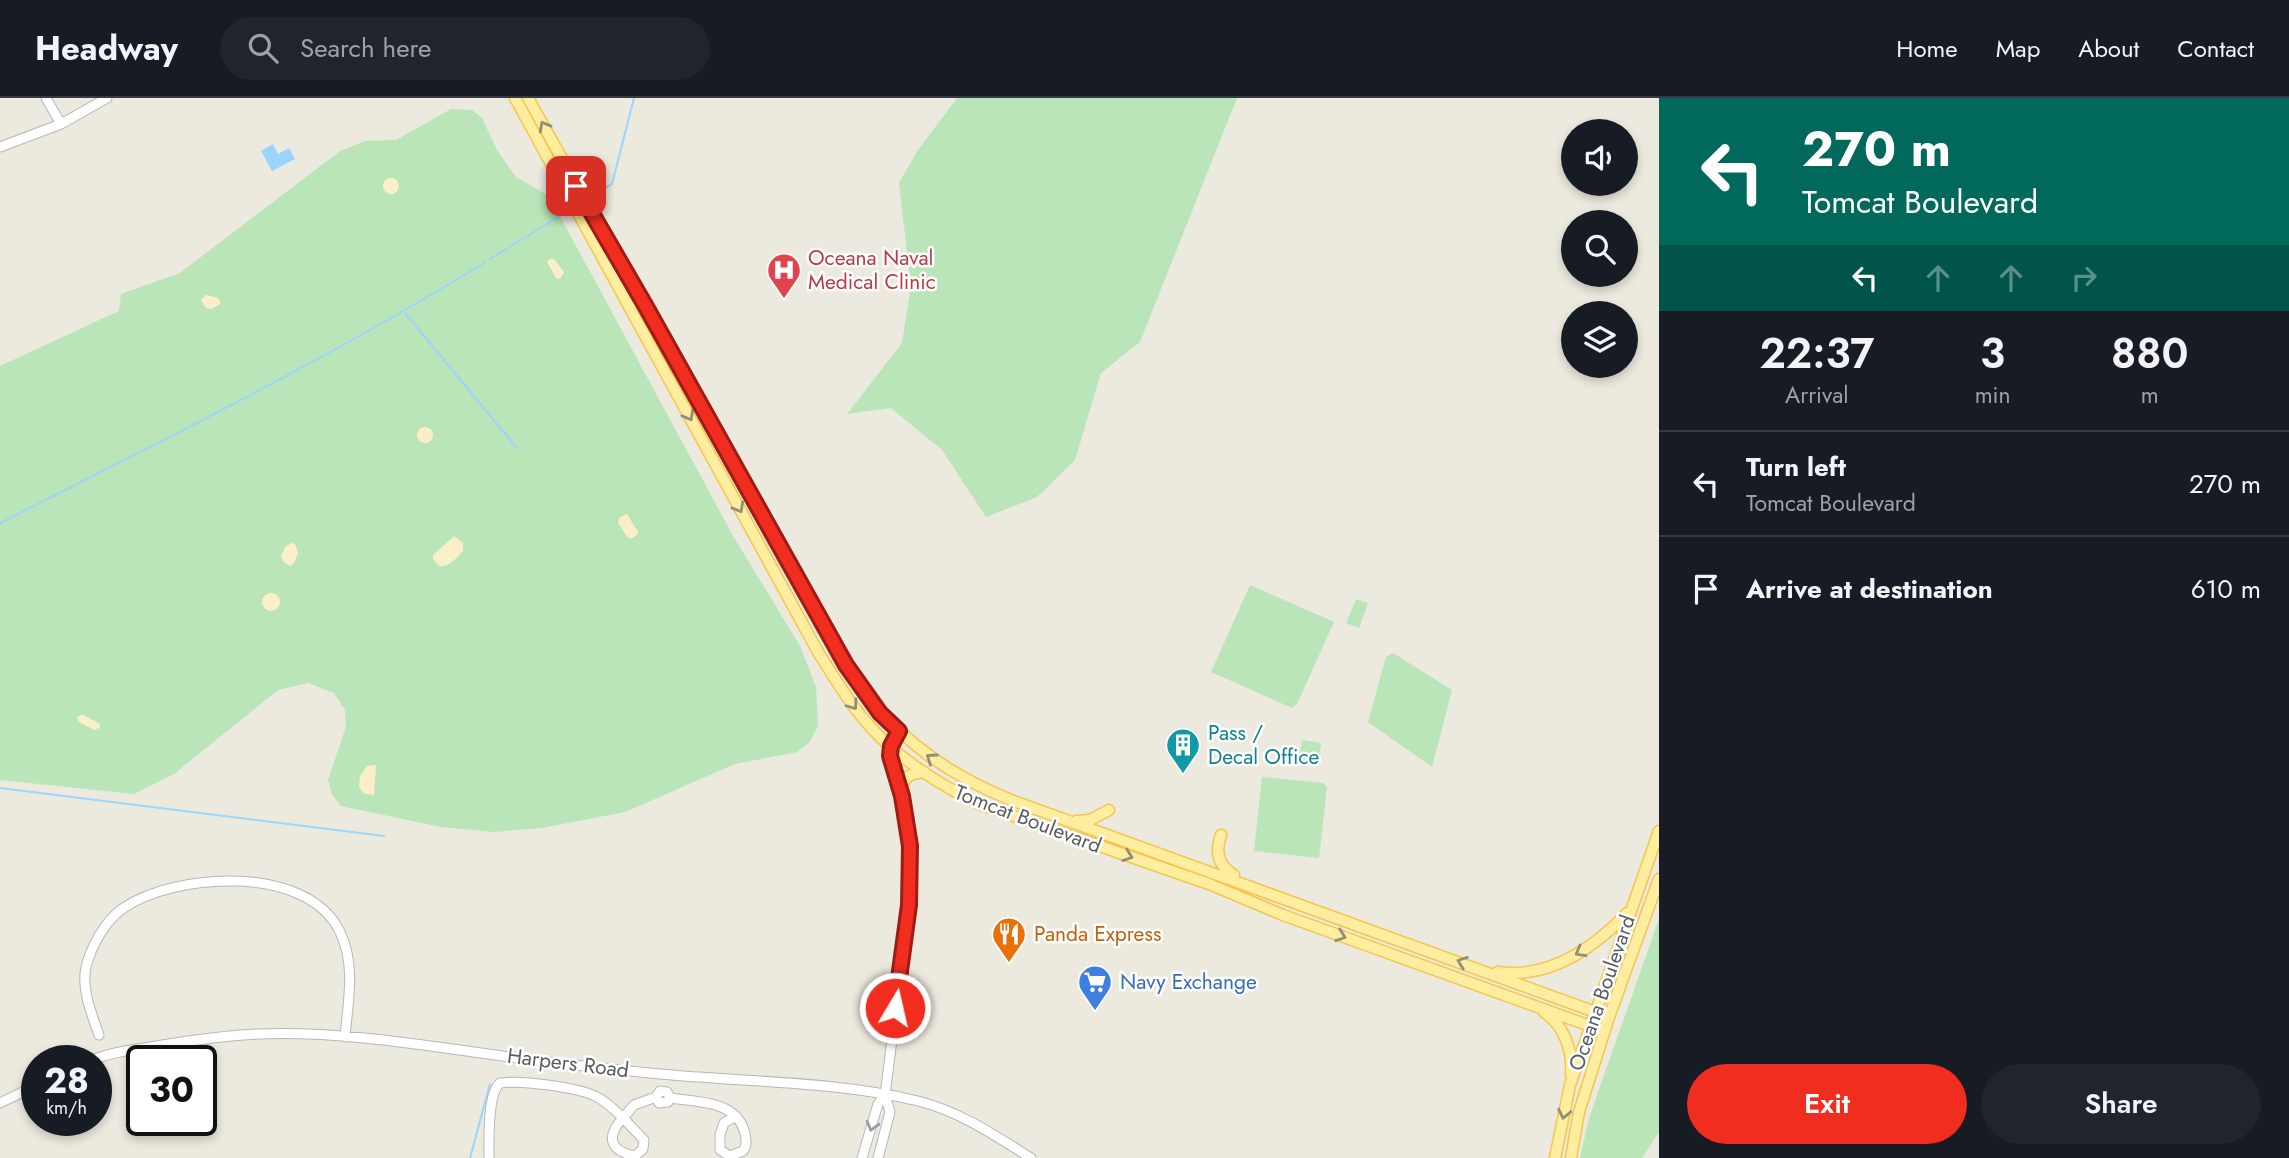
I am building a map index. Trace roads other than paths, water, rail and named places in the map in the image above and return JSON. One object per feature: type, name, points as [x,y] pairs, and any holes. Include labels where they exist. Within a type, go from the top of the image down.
[{"type":"main road","name":"Tomcat Boulevard","points":[[514,98],[818,652],[861,717],[891,746],[923,772],[979,804],[1209,884],[1283,915],[1604,1031]]},
{"type":"main road","name":"Tomcat Boulevard","points":[[528,98],[846,665],[880,713],[925,754],[973,783],[1071,821],[1609,1017]]},
{"type":"main road","points":[[901,793],[905,777],[911,773],[923,772]]},
{"type":"main road","points":[[1071,821],[1090,820],[1109,810]]},
{"type":"main road","name":"Oceana Boulevard","points":[[1555,1158],[1570,1084],[1659,831]]},
{"type":"main road","points":[[1221,835],[1218,852],[1220,863],[1227,871],[1265,891]]},
{"type":"main road","name":"Oceana Boulevard","points":[[1572,1158],[1579,1112],[1604,1031],[1659,879]]},
{"type":"main road","points":[[1485,971],[1522,973],[1553,967],[1608,934],[1632,908]]},
{"type":"main road","points":[[1519,1001],[1538,1008],[1551,1017],[1566,1037],[1572,1066],[1570,1084]]},
{"type":"street","points":[[46,98],[61,124]]},
{"type":"street","points":[[0,147],[61,124],[107,98]]},
{"type":"street","points":[[878,1158],[890,1112],[885,1095],[909,905],[910,846],[901,793],[890,756],[891,746],[899,731]]},
{"type":"street","points":[[99,1035],[87,991],[85,970],[101,933],[113,917],[137,901],[173,888],[204,883],[239,882],[275,885],[294,891],[311,900],[335,923],[346,947],[350,970],[345,1037]]},
{"type":"street","name":"Harpers Road","points":[[112,1054],[222,1037],[284,1034],[407,1042],[506,1057],[824,1087],[920,1101],[979,1126],[1031,1158]]},
{"type":"street","points":[[663,1095],[664,1074]]},
{"type":"street","points":[[489,1158],[494,1090],[500,1083],[581,1091],[606,1102],[623,1118],[640,1102],[663,1095],[716,1105],[736,1116]]},
{"type":"street","points":[[0,1103],[21,1093]]},
{"type":"street","points":[[862,1158],[878,1104],[885,1095]]},
{"type":"water","points":[[273,144],[278,154],[289,148],[295,159],[272,171],[261,151]]},
{"type":"waterway","points":[[597,193],[612,184],[634,98]]},
{"type":"waterway","points":[[490,259],[563,214]]},
{"type":"waterway","points":[[0,523],[306,366],[484,263]]},
{"type":"waterway","points":[[405,313],[517,448]]},
{"type":"waterway","points":[[0,788],[384,836]]},
{"type":"waterway","points":[[470,1158],[490,1084]]},
{"type":"place","name":"Oceana Naval Medical Clinic","points":[[784,300]]},
{"type":"place","name":"Pass / Decal Office","points":[[1183,775]]},
{"type":"place","name":"Panda Express","points":[[1009,964]]},
{"type":"place","name":"Navy Exchange","points":[[1095,1012]]}]
